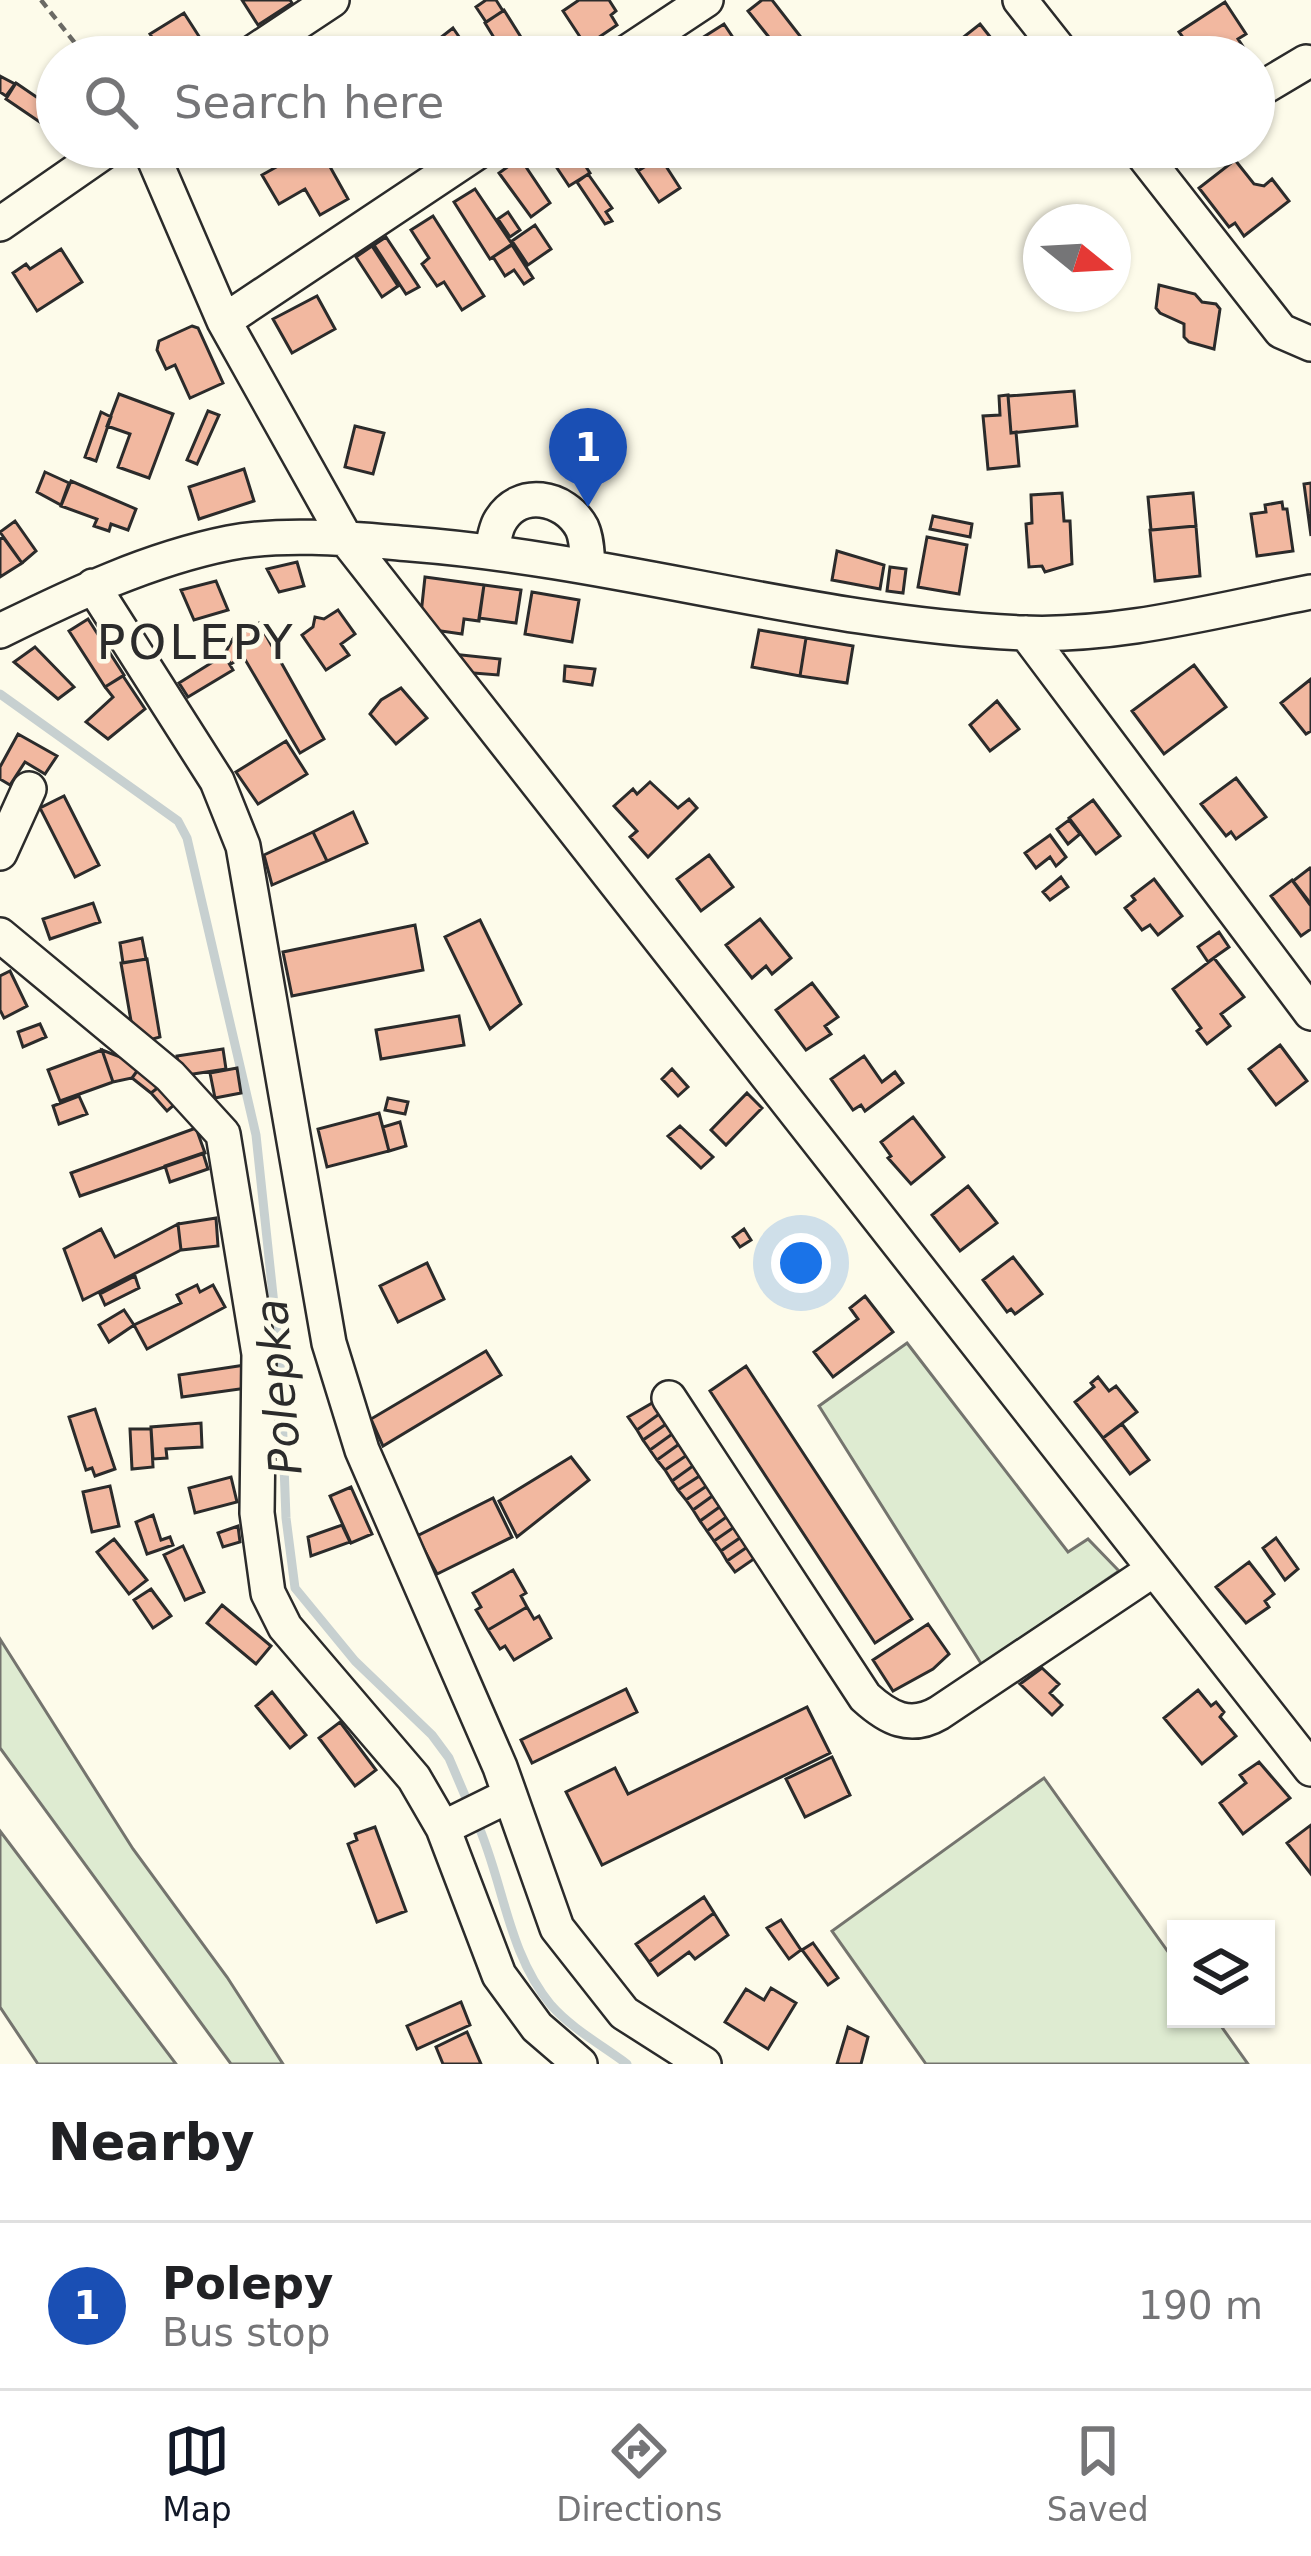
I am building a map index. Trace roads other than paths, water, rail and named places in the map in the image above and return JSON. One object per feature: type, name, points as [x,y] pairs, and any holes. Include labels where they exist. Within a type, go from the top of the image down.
[{"type":"street","points":[[278,36],[332,0]]},
{"type":"street","points":[[652,36],[706,0]]},
{"type":"street","points":[[1021,0],[1049,36]]},
{"type":"street","points":[[1275,80],[1306,62]]},
{"type":"street","points":[[0,224],[81,168]]},
{"type":"street","points":[[158,168],[224,321],[346,539],[1309,1766]]},
{"type":"street","points":[[224,321],[454,168]]},
{"type":"street","points":[[1156,168],[1281,331],[1311,344]]},
{"type":"street","points":[[491,550],[500,520],[521,501],[547,499],[570,510],[585,532],[588,565]]},
{"type":"street","points":[[0,631],[93,586],[232,542],[346,539],[491,550],[901,622],[1026,633],[1125,628],[1311,592]]},
{"type":"street","points":[[93,586],[218,781],[243,846],[329,1343],[362,1450],[500,1800],[557,1928],[624,2013],[704,2064]]},
{"type":"street","points":[[1026,633],[1311,1013]]},
{"type":"street","points":[[0,854],[28,789]]},
{"type":"street","points":[[0,935],[170,1076],[223,1134],[259,1354],[257,1513],[268,1593],[285,1627],[450,1824],[499,1975],[537,2027],[580,2064]]},
{"type":"street","points":[[669,1398],[865,1696],[881,1712],[897,1719],[926,1721],[939,1714],[1153,1570]]},
{"type":"street","points":[[450,1824],[500,1800]]},
{"type":"waterway","name":"Polepka","points":[[0,694],[178,821],[187,838],[256,1135],[280,1361],[286,1518],[295,1588],[355,1661],[432,1735],[449,1758],[469,1805]]},
{"type":"waterway","name":"Polepka","points":[[476,1820],[515,1940],[536,1984],[568,2021],[627,2064]]},
{"type":"place","name":"Polepy","points":[[588,507]]},
{"type":"district","name":"POLEPY","points":[[196,642]]}]
